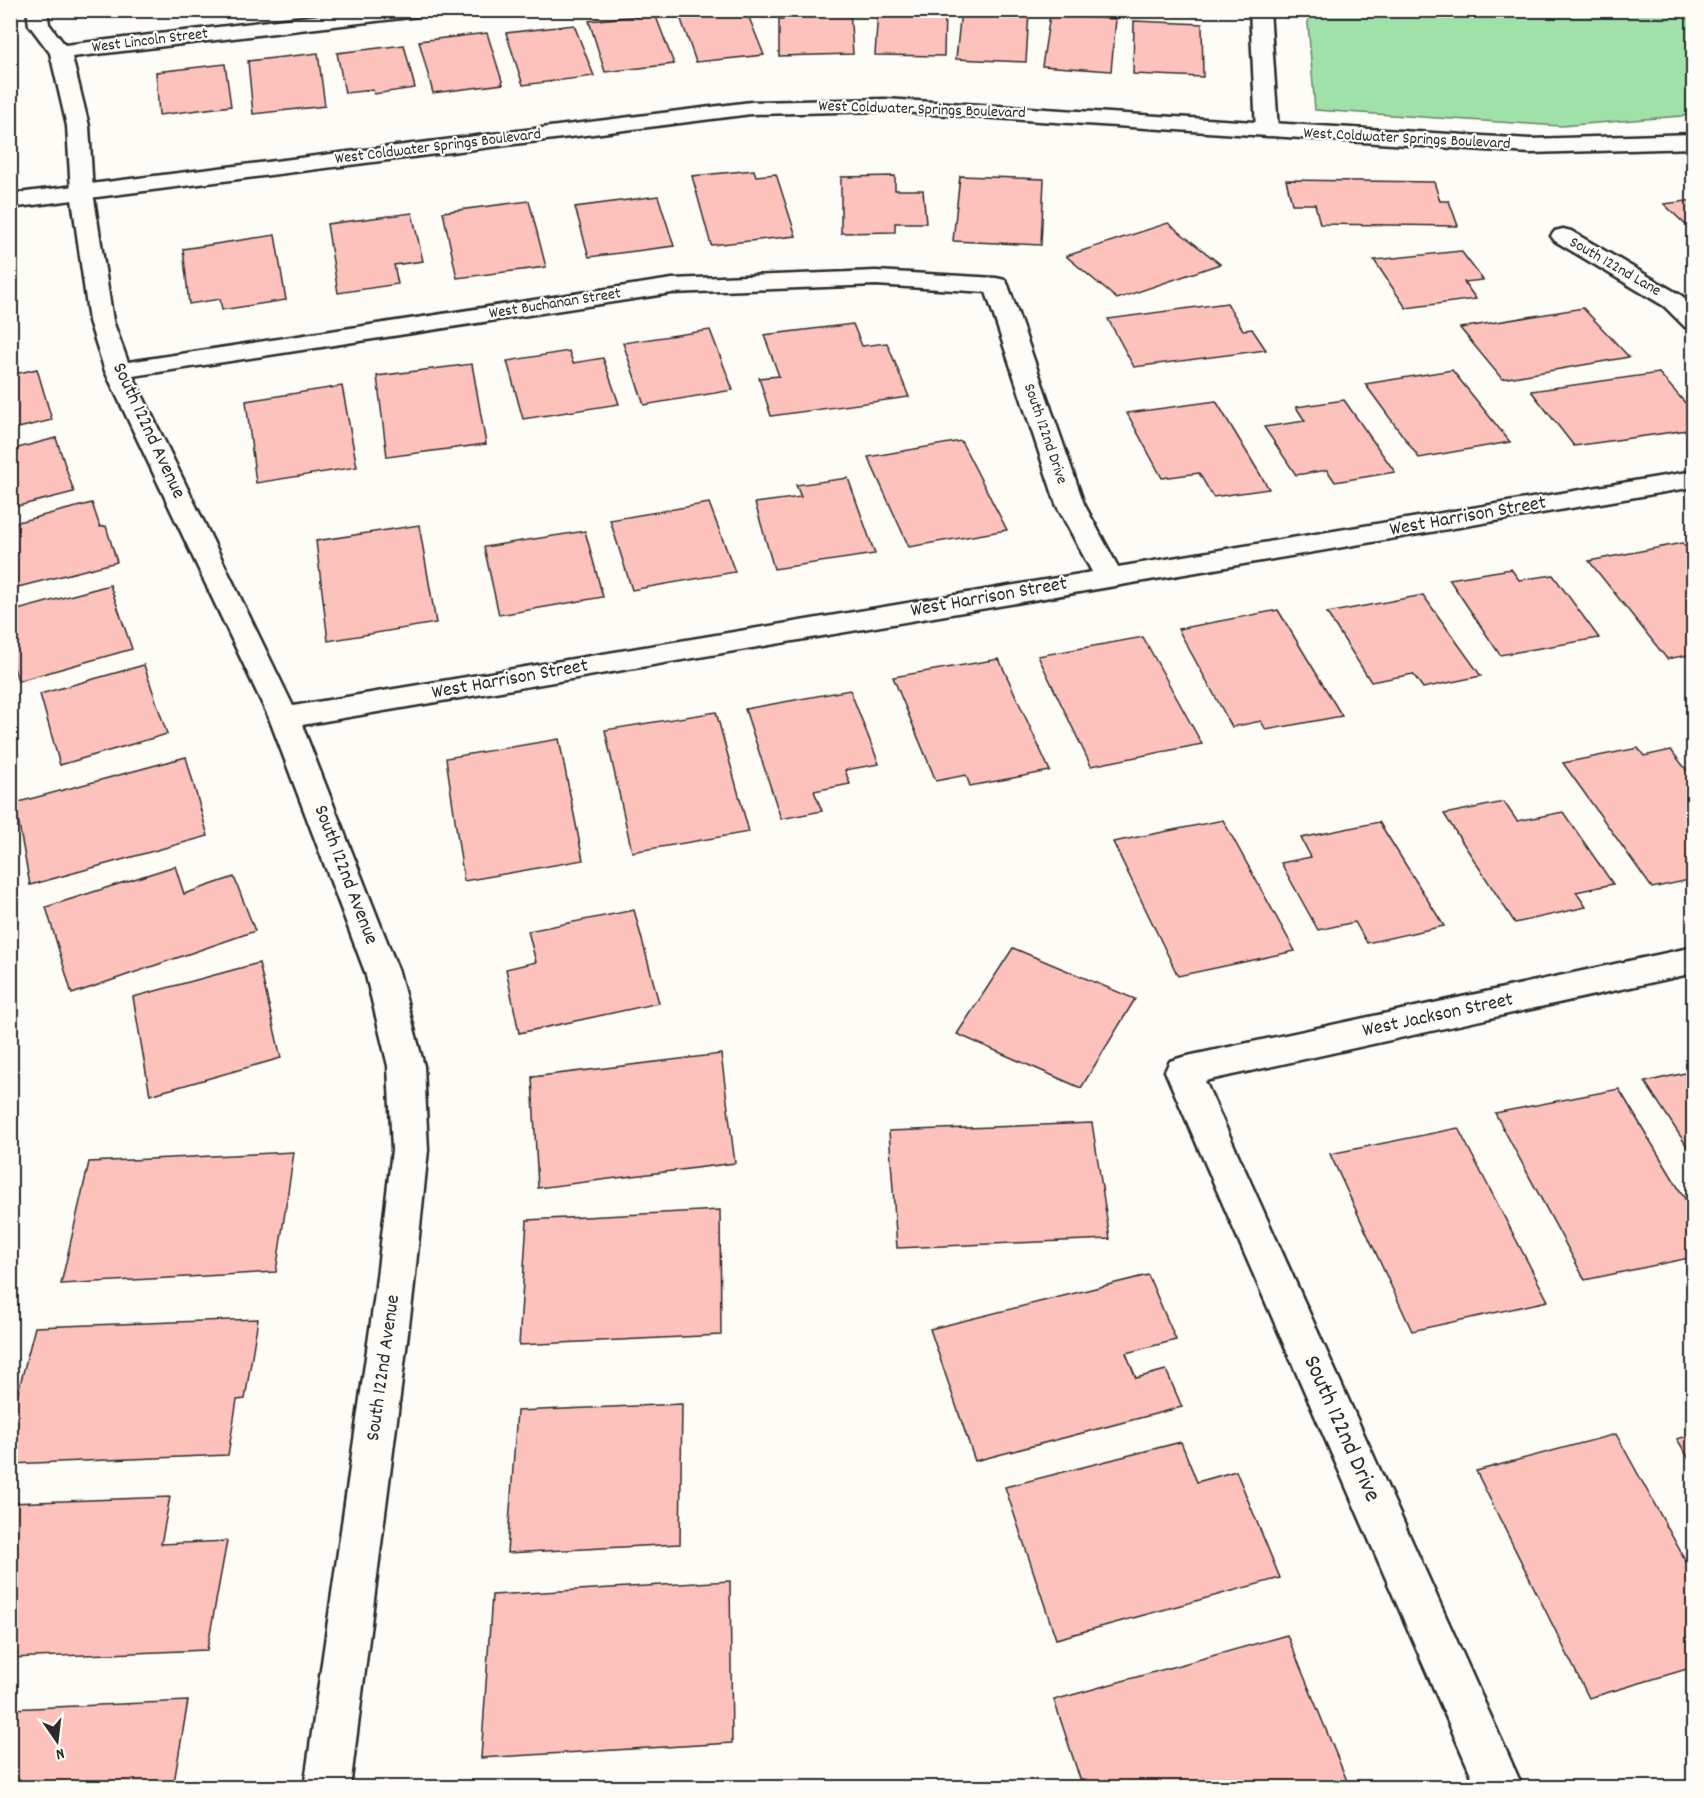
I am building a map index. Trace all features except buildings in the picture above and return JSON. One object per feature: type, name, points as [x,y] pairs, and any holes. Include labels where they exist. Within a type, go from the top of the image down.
[{"type":"street","name":"South 122nd Avenue","points":[[37,10],[39,25],[60,52],[78,126],[82,192],[101,321],[118,371],[284,718],[382,972],[406,1066],[410,1150],[327,1788]]},
{"type":"street","name":"West Lincoln Street","points":[[60,52],[419,10]]},
{"type":"street","points":[[1260,10],[1267,130]]},
{"type":"street","name":"West Coldwater Springs Boulevard","points":[[10,201],[751,108],[833,104],[885,105],[1530,146],[1694,141]]},
{"type":"street","name":"South 122nd Lane","points":[[1563,236],[1673,301],[1694,322]]},
{"type":"street","name":"West Buchanan Street","points":[[118,371],[672,286],[876,278],[996,285]]},
{"type":"street","name":"South 122nd Drive","points":[[996,285],[1070,504],[1109,578]]},
{"type":"street","name":"West Harrison Street","points":[[284,718],[1694,479]]},
{"type":"street","name":"West Jackson Street","points":[[1183,1071],[1694,960]]},
{"type":"street","name":"South 122nd Drive","points":[[1183,1071],[1500,1788]]},
{"type":"green space","points":[[1307,11],[1693,11],[1693,115],[1561,126],[1315,110]]}]
